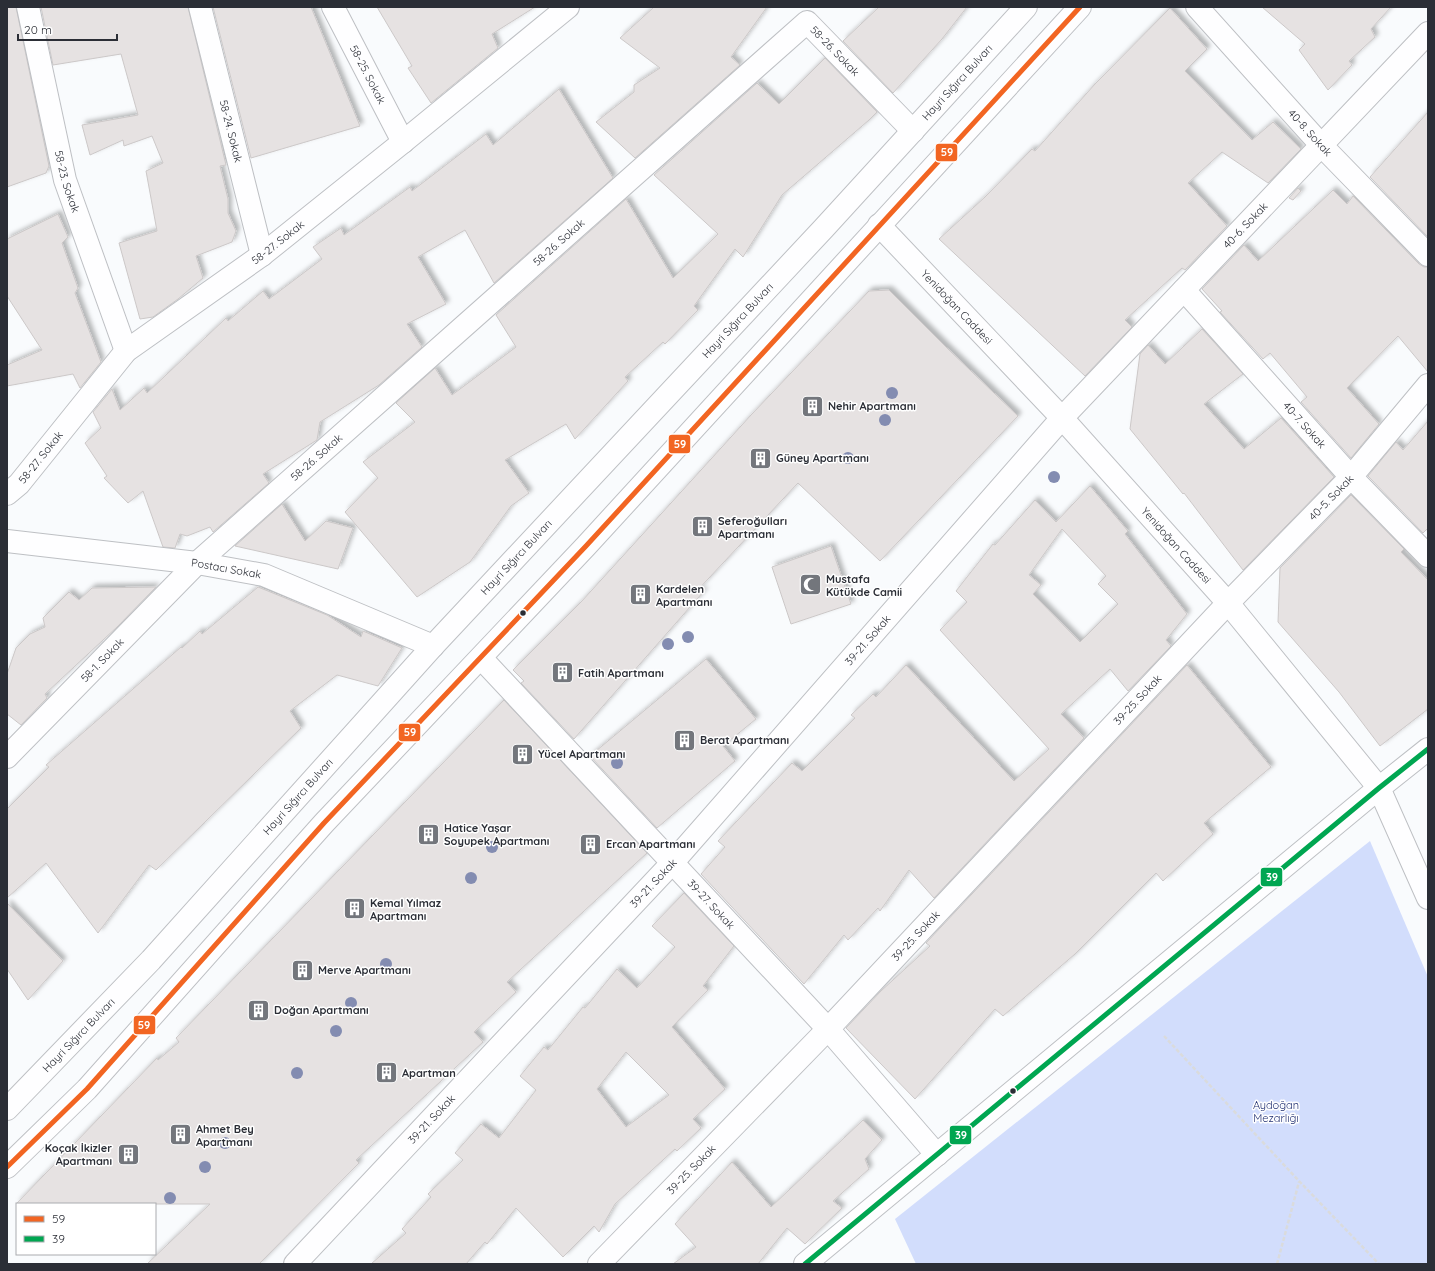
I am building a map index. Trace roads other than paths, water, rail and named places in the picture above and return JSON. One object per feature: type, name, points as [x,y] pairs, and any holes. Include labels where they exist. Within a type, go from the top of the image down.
[{"type":"street","name":"58-23. Sokak","points":[[28,7],[65,180],[126,351]]},
{"type":"street","name":"58-24. Sokak","points":[[200,7],[262,254]]},
{"type":"street","name":"58-25. Sokak","points":[[333,7],[403,142]]},
{"type":"street","name":"58-27. Sokak","points":[[7,494],[19,484],[126,351],[262,254],[403,142],[568,7]]},
{"type":"street","name":"Hayri Sığırcı Bulvarı","points":[[7,1109],[151,960],[432,646],[813,240],[1026,7]]},
{"type":"street","points":[[7,1167],[87,1089],[324,823],[591,540],[1080,7]]},
{"type":"street","name":"40-8. Sokak","points":[[1197,7],[1322,146],[1428,255]]},
{"type":"street","name":"58-26. Sokak","points":[[197,563],[807,22],[913,131]]},
{"type":"street","name":"40-6. Sokak","points":[[1062,418],[1428,33]]},
{"type":"street","name":"Yenidoğan Caddesi","points":[[879,225],[1062,418],[1228,603],[1379,788],[1428,898]]},
{"type":"street","name":"40-7. Sokak","points":[[1184,290],[1351,477],[1428,556]]},
{"type":"street","name":"40-5. Sokak","points":[[1228,603],[1351,477],[1428,385]]},
{"type":"street","name":"39-21. Sokak","points":[[295,1264],[673,862],[1062,418]]},
{"type":"street","name":"Postacı Sokak","points":[[7,541],[197,563],[264,575],[432,646]]},
{"type":"street","name":"58-1. Sokak","points":[[7,757],[197,563]]},
{"type":"street","name":"39-25. Sokak","points":[[599,1264],[828,1029],[1228,603]]},
{"type":"street","name":"39-27. Sokak","points":[[481,658],[828,1029],[937,1155]]},
{"type":"street","points":[[805,1264],[1428,749]]},
{"type":"place","name":"Nehir Apartmanı","points":[[813,406]]},
{"type":"place","name":"Güney Apartmanı","points":[[760,458]]},
{"type":"place","name":"Seferoğulları Apartmanı","points":[[702,527]]},
{"type":"place","name":"Mustafa Kütükde Camii","points":[[811,585]]},
{"type":"place","name":"Kardelen Apartmanı","points":[[641,595]]},
{"type":"place","name":"Fatih Apartmanı","points":[[562,673]]},
{"type":"place","name":"Berat Apartmanı","points":[[685,740]]},
{"type":"place","name":"Yücel Apartmanı","points":[[522,754]]},
{"type":"place","name":"Hatice Yaşar Soyupek Apartmanı","points":[[428,834]]},
{"type":"place","name":"Ercan Apartmanı","points":[[590,844]]},
{"type":"place","name":"Kemal Yılmaz Apartmanı","points":[[355,909]]},
{"type":"place","name":"Merve Apartmanı","points":[[302,970]]},
{"type":"place","name":"Doğan Apartmanı","points":[[258,1010]]},
{"type":"place","name":"Apartman","points":[[386,1073]]},
{"type":"place","name":"Ahmet Bey Apartmanı","points":[[181,1135]]},
{"type":"place","name":"Koçak İkizler Apartmanı","points":[[128,1154]]},
{"type":"park label","name":"Aydoğan Mezarlığı","points":[[1276,1111]]}]
